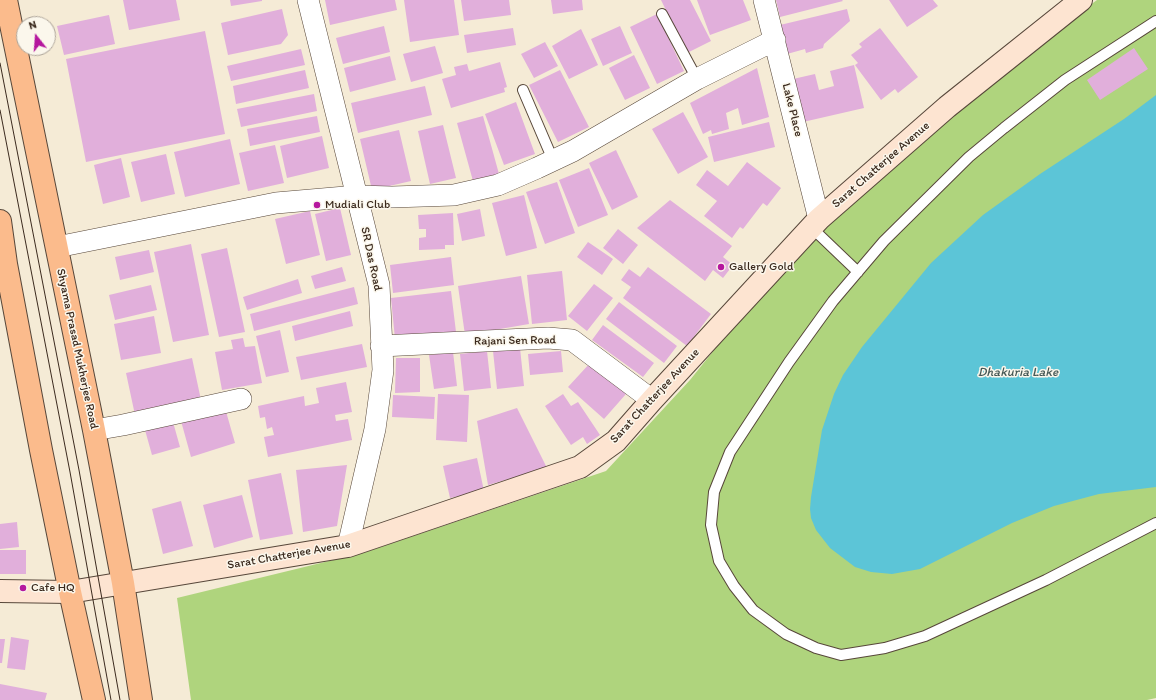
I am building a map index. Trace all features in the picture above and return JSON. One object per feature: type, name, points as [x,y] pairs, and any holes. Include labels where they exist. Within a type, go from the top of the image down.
[{"type":"main road","name":"Shyama Prasad Mukherjee Road","points":[[6,0],[94,430],[122,583],[141,700]]},
{"type":"main road","points":[[0,221],[3,264],[70,592],[94,700]]},
{"type":"street","name":"SR Das Road","points":[[308,0],[379,285],[383,370],[376,429],[348,546]]},
{"type":"street","name":"Lake Place","points":[[764,0],[775,40],[815,223]]},
{"type":"street","name":"Sarat Chatterjee Avenue","points":[[0,591],[70,592],[348,546],[580,467],[616,441],[815,223],[947,107],[1081,0]]},
{"type":"street","points":[[56,247],[276,203],[357,196],[392,197],[454,195],[498,185],[573,151],[697,79],[775,40]]},
{"type":"street","name":"Rajani Sen Road","points":[[381,346],[548,338],[572,340],[652,400]]},
{"type":"street","points":[[94,430],[124,425],[241,399]]},
{"type":"lane","points":[[662,14],[697,79]]},
{"type":"lane","points":[[1156,21],[1065,80],[980,148],[884,241],[834,301],[789,362],[730,452],[714,492],[711,525],[719,561],[734,586],[753,610],[786,634],[816,648],[841,655],[885,648],[925,636],[1046,580],[1156,523]]},
{"type":"lane","points":[[522,90],[553,160]]},
{"type":"lane","points":[[815,223],[858,272]]},
{"type":"green space","points":[[1097,0],[1156,0],[1156,698],[1147,700],[191,700],[177,598],[366,552],[606,471],[690,380],[812,228],[930,123]]},
{"type":"water","name":"Dhakuria Lake","points":[[1156,95],[1156,487],[1099,494],[1054,506],[1012,523],[920,569],[892,574],[871,572],[855,567],[830,548],[816,530],[811,518],[810,509],[822,430],[834,394],[843,375],[862,347],[931,263],[983,215],[1040,174],[1124,119]]},
{"type":"building","points":[[123,0],[176,0],[180,20],[129,30]]},
{"type":"building","points":[[230,0],[262,0],[262,1],[231,6]]},
{"type":"building","points":[[325,0],[395,0],[397,10],[330,25]]},
{"type":"building","points":[[404,0],[454,0],[459,35],[410,42]]},
{"type":"building","points":[[461,0],[509,0],[511,15],[464,21]]},
{"type":"building","points":[[551,0],[582,0],[583,10],[553,14]]},
{"type":"building","points":[[661,0],[690,0],[711,41],[687,53]]},
{"type":"building","points":[[697,0],[743,0],[751,20],[710,35]]},
{"type":"building","points":[[776,0],[842,0],[843,1],[780,17]]},
{"type":"building","points":[[889,0],[933,0],[938,6],[907,27]]},
{"type":"building","points":[[282,9],[288,35],[281,44],[228,55],[221,23]]},
{"type":"building","points":[[847,9],[850,21],[824,44],[823,48],[806,53],[805,49],[787,54],[780,25]]},
{"type":"building","points":[[657,14],[684,71],[657,84],[630,27]]},
{"type":"building","points":[[109,15],[115,44],[64,55],[57,26]]},
{"type":"building","points":[[384,26],[390,52],[343,64],[336,38]]},
{"type":"building","points":[[620,26],[632,53],[603,66],[591,39]]},
{"type":"building","points":[[513,28],[516,45],[467,53],[464,35]]},
{"type":"building","points":[[880,28],[918,77],[898,93],[895,89],[881,100],[855,65],[858,63],[851,55],[862,47],[859,44]]},
{"type":"building","points":[[581,29],[598,65],[569,79],[552,46]]},
{"type":"building","points":[[205,31],[225,134],[86,162],[66,59]]},
{"type":"building","points":[[545,42],[558,66],[534,78],[521,54]]},
{"type":"building","points":[[435,46],[443,73],[411,82],[403,54]]},
{"type":"building","points":[[1134,48],[1148,69],[1100,100],[1087,80]]},
{"type":"building","points":[[301,49],[305,65],[231,81],[227,66]]},
{"type":"building","points":[[634,55],[650,88],[625,100],[609,68]]},
{"type":"building","points":[[390,56],[396,80],[350,92],[344,68]]},
{"type":"building","points":[[500,62],[507,87],[504,88],[505,92],[451,108],[442,79],[456,75],[454,67],[467,64],[469,71]]},
{"type":"building","points":[[854,65],[864,108],[803,122],[793,79],[815,74],[819,90],[834,86],[830,71]]},
{"type":"building","points":[[757,68],[769,117],[742,125],[738,108],[726,113],[729,129],[712,134],[711,130],[703,134],[690,103]]},
{"type":"building","points":[[305,70],[309,88],[236,104],[233,86]]},
{"type":"building","points":[[560,70],[589,127],[558,142],[529,85]]},
{"type":"building","points":[[425,86],[432,115],[358,133],[351,103]]},
{"type":"building","points":[[314,94],[317,111],[241,127],[237,109]]},
{"type":"building","points":[[516,102],[535,154],[504,165],[485,114]]},
{"type":"building","points":[[683,112],[708,157],[678,174],[652,129]]},
{"type":"building","points":[[317,116],[320,132],[250,146],[247,129]]},
{"type":"building","points":[[483,116],[499,174],[473,181],[457,123]]},
{"type":"building","points":[[769,122],[775,147],[714,162],[708,137]]},
{"type":"building","points":[[443,125],[456,178],[430,184],[418,131]]},
{"type":"building","points":[[399,130],[411,181],[372,190],[360,139]]},
{"type":"building","points":[[322,136],[329,168],[287,178],[280,146]]},
{"type":"building","points":[[230,139],[240,184],[185,197],[174,152]]},
{"type":"building","points":[[275,145],[284,183],[248,191],[239,153]]},
{"type":"building","points":[[616,150],[638,197],[612,210],[589,163]]},
{"type":"building","points":[[166,154],[175,194],[141,202],[131,162]]},
{"type":"building","points":[[121,158],[130,197],[103,204],[94,165]]},
{"type":"building","points":[[747,162],[781,188],[767,206],[763,203],[743,229],[740,227],[732,238],[704,216],[717,201],[696,185],[707,170],[728,186]]},
{"type":"building","points":[[589,168],[608,215],[578,227],[559,180]]},
{"type":"building","points":[[557,182],[575,233],[545,244],[526,192]]},
{"type":"building","points":[[524,195],[537,248],[506,256],[492,203]]},
{"type":"building","points":[[670,200],[732,246],[723,257],[733,265],[723,278],[713,270],[705,281],[637,228]]},
{"type":"building","points":[[340,208],[351,255],[326,261],[315,214]]},
{"type":"building","points":[[480,209],[485,236],[462,241],[457,214]]},
{"type":"building","points":[[310,211],[320,255],[286,264],[275,219]]},
{"type":"building","points":[[453,213],[454,245],[445,245],[445,249],[419,250],[419,238],[426,237],[426,229],[419,229],[418,215]]},
{"type":"building","points":[[618,229],[638,245],[623,264],[603,248]]},
{"type":"building","points":[[588,242],[613,259],[602,275],[577,257]]},
{"type":"building","points":[[191,244],[209,335],[173,342],[154,252]]},
{"type":"building","points":[[227,248],[245,332],[219,337],[201,254]]},
{"type":"building","points":[[149,250],[154,272],[120,280],[115,257]]},
{"type":"building","points":[[451,257],[454,285],[393,293],[390,265]]},
{"type":"building","points":[[342,267],[346,281],[315,289],[311,276]]},
{"type":"building","points":[[648,267],[711,314],[687,346],[623,298],[631,287],[621,280],[629,269],[640,277]]},
{"type":"building","points":[[562,271],[567,320],[532,324],[527,275]]},
{"type":"building","points":[[521,276],[529,324],[465,335],[458,286]]},
{"type":"building","points":[[298,279],[302,293],[247,310],[243,297]]},
{"type":"building","points":[[594,284],[613,298],[587,331],[568,316]]},
{"type":"building","points":[[151,285],[157,310],[115,320],[109,295]]},
{"type":"building","points":[[354,287],[358,304],[254,331],[250,314]]},
{"type":"building","points":[[451,291],[456,332],[395,339],[391,298]]},
{"type":"building","points":[[619,302],[677,346],[664,363],[606,319]]},
{"type":"building","points":[[350,311],[353,326],[295,341],[292,326]]},
{"type":"building","points":[[154,316],[161,353],[121,360],[114,324]]},
{"type":"building","points":[[603,325],[654,363],[643,377],[592,340]]},
{"type":"building","points":[[280,330],[289,372],[266,377],[256,336]]},
{"type":"building","points":[[243,338],[245,347],[255,346],[262,383],[222,390],[215,352],[233,349],[231,340]]},
{"type":"building","points":[[362,344],[367,367],[301,380],[296,357]]},
{"type":"building","points":[[520,348],[524,386],[497,389],[493,351]]},
{"type":"building","points":[[487,351],[491,388],[464,391],[460,354]]},
{"type":"building","points":[[561,351],[563,372],[530,375],[528,354]]},
{"type":"building","points":[[453,352],[457,386],[434,389],[429,355]]},
{"type":"building","points":[[192,358],[201,400],[135,415],[126,373]]},
{"type":"building","points":[[396,358],[420,358],[420,392],[395,393]]},
{"type":"building","points":[[591,362],[626,394],[604,419],[568,387]]},
{"type":"building","points":[[346,382],[352,412],[335,415],[336,421],[348,419],[352,440],[268,457],[264,437],[274,435],[272,427],[267,429],[265,417],[260,418],[258,406],[304,396],[305,406],[319,403],[316,388]]},
{"type":"building","points":[[438,394],[469,395],[467,442],[436,440]]},
{"type":"building","points":[[563,394],[571,406],[578,402],[600,435],[587,444],[583,437],[571,445],[545,406]]},
{"type":"building","points":[[393,395],[435,397],[434,419],[392,417]]},
{"type":"building","points":[[225,408],[235,443],[191,457],[181,421]]},
{"type":"building","points":[[517,408],[547,468],[488,485],[477,421]]},
{"type":"building","points":[[173,422],[180,447],[152,455],[145,430]]},
{"type":"building","points":[[477,458],[484,491],[450,498],[443,466]]},
{"type":"building","points":[[347,465],[337,526],[303,532],[296,470]]},
{"type":"building","points":[[281,473],[293,534],[260,540],[248,480]]},
{"type":"building","points":[[242,495],[253,537],[214,548],[203,505]]},
{"type":"building","points":[[181,501],[193,546],[163,554],[152,509]]},
{"type":"building","points":[[17,522],[19,547],[0,549],[0,524]]},
{"type":"building","points":[[0,550],[26,550],[26,574],[0,574]]},
{"type":"building","points":[[11,637],[29,640],[25,670],[7,668]]},
{"type":"building","points":[[0,639],[5,639],[2,663],[0,663]]},
{"type":"building","points":[[0,684],[47,693],[45,700],[0,700]]},
{"type":"tram line","points":[[0,63],[79,470],[120,700]]},
{"type":"tram line","points":[[0,110],[70,472],[111,700]]},
{"type":"place","name":"Mudiali Club","points":[[317,205]]},
{"type":"place","name":"Gallery Gold","points":[[721,267]]},
{"type":"place","name":"Cafe HQ","points":[[23,588]]}]
